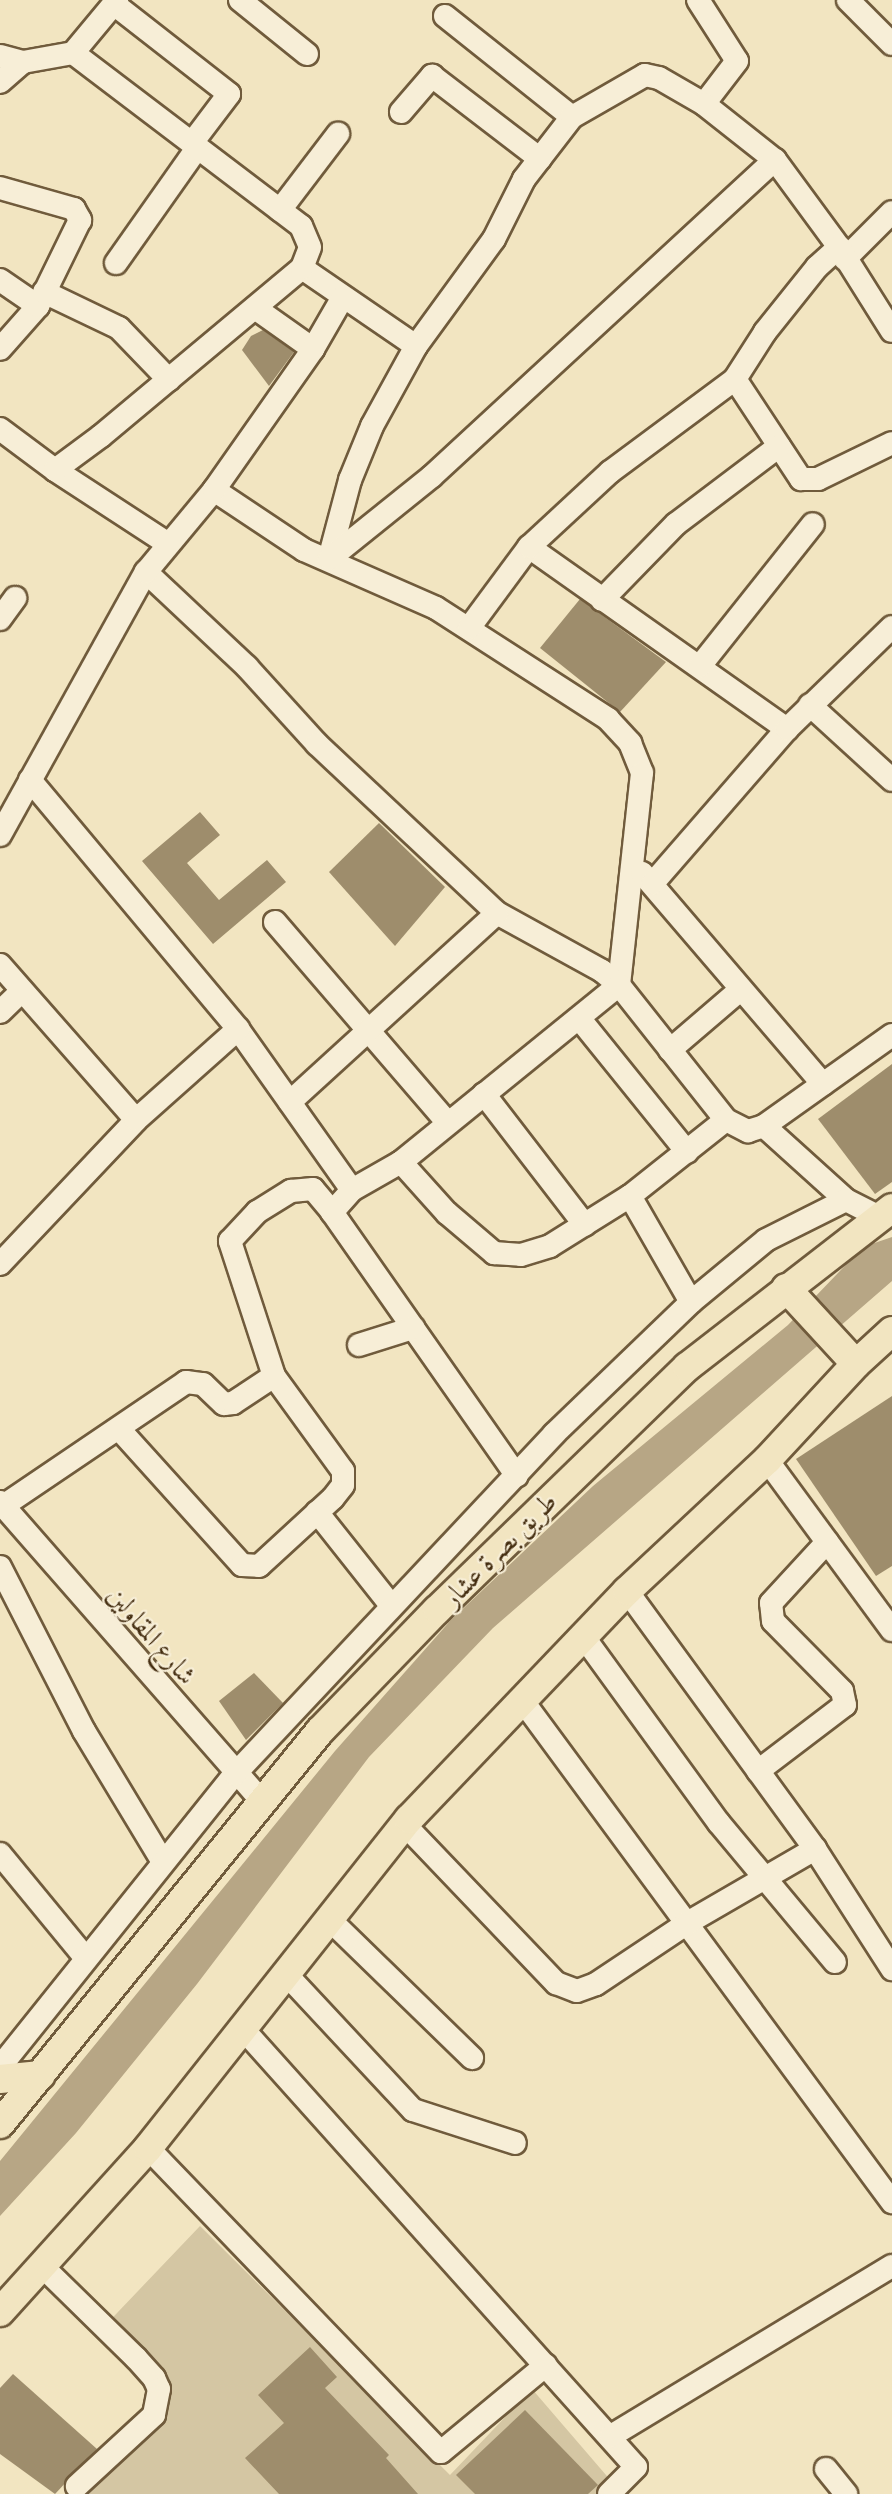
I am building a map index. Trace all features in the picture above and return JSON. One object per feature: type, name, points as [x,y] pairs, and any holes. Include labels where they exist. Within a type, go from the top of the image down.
[{"type":"main road","name":"طريق بصرة عشار","points":[[0,2124],[320,1731],[537,1510],[687,1367],[792,1294],[885,1212]]},
{"type":"main road","points":[[792,1294],[849,1357]]},
{"type":"main road","points":[[0,2312],[148,2148],[328,1918],[405,1825],[583,1636],[767,1460],[849,1357],[892,1331]]},
{"type":"main road","points":[[0,2079],[41,2074]]},
{"type":"street","points":[[240,0],[307,54]]},
{"type":"street","points":[[698,0],[737,61],[704,104]]},
{"type":"street","points":[[848,0],[892,44]]},
{"type":"street","points":[[0,56],[23,62],[73,53],[115,2],[229,94],[116,262]]},
{"type":"street","points":[[445,16],[572,117]]},
{"type":"street","points":[[55,470],[169,380],[302,268],[310,247],[301,226],[73,53]]},
{"type":"street","points":[[0,82],[23,62]]},
{"type":"street","points":[[329,559],[350,480],[372,426],[416,346],[494,239],[524,179],[572,117],[645,75],[658,78],[704,104],[775,160],[842,253],[892,331]]},
{"type":"street","points":[[401,112],[432,76],[540,159]]},
{"type":"street","points":[[280,210],[338,134]]},
{"type":"street","points":[[329,559],[431,477],[775,160]]},
{"type":"street","points":[[0,188],[80,213],[41,299],[0,349]]},
{"type":"street","points":[[469,628],[530,547],[610,472],[735,379],[765,332],[817,267],[842,253],[892,212]]},
{"type":"street","points":[[302,268],[416,346]]},
{"type":"street","points":[[0,280],[41,299],[119,328],[169,380]]},
{"type":"street","points":[[0,833],[146,572],[214,490],[313,349],[343,297]]},
{"type":"street","points":[[255,308],[313,349]]},
{"type":"street","points":[[735,379],[801,479],[809,482],[892,443]]},
{"type":"street","points":[[0,429],[55,470],[168,543]]},
{"type":"street","points":[[602,600],[676,524],[779,446]]},
{"type":"street","points":[[214,490],[304,550],[329,559],[436,608],[608,719],[630,743],[642,773],[619,986],[401,1162],[352,1190],[332,1212]]},
{"type":"street","points":[[700,666],[813,524]]},
{"type":"street","points":[[530,547],[787,729]]},
{"type":"street","points":[[146,572],[248,667],[317,744],[498,913],[602,971],[619,986],[726,1120],[748,1131],[764,1126],[892,1035]]},
{"type":"street","points":[[0,619],[15,598]]},
{"type":"street","points":[[652,883],[787,729],[892,627]]},
{"type":"street","points":[[810,705],[892,780]]},
{"type":"street","points":[[30,780],[238,1029],[352,1190]]},
{"type":"street","points":[[631,861],[823,1084]]},
{"type":"street","points":[[290,1102],[370,1032],[498,913]]},
{"type":"street","points":[[275,922],[448,1123]]},
{"type":"street","points":[[0,966],[136,1120]]},
{"type":"street","points":[[670,1050],[740,990]]},
{"type":"street","points":[[0,1012],[22,991]]},
{"type":"street","points":[[579,1018],[687,1152]]},
{"type":"street","points":[[0,1264],[136,1120],[238,1029]]},
{"type":"street","points":[[484,1094],[585,1225]]},
{"type":"street","points":[[401,1162],[447,1213],[494,1253],[521,1255],[549,1246],[630,1196],[726,1120]]},
{"type":"street","points":[[764,1126],[846,1200],[885,1212]]},
{"type":"street","points":[[120,1430],[242,1565],[259,1566],[343,1485],[343,1471],[274,1376],[230,1241],[257,1212],[291,1191],[313,1189],[332,1212],[517,1476]]},
{"type":"street","points":[[630,1196],[691,1302]]},
{"type":"street","points":[[0,2067],[85,1958],[235,1774],[390,1604],[517,1476],[554,1434],[691,1302],[766,1240],[846,1200]]},
{"type":"street","points":[[359,1345],[413,1328]]},
{"type":"street","points":[[4,1513],[186,1382],[202,1383],[224,1404],[233,1403],[274,1376]]},
{"type":"street","points":[[767,1460],[892,1630]]},
{"type":"street","points":[[317,1512],[390,1604]]},
{"type":"street","name":"شارع المقاولين","points":[[4,1513],[263,1803]]},
{"type":"street","points":[[758,1772],[845,1705],[842,1691],[773,1621],[771,1603],[827,1542]]},
{"type":"street","points":[[0,1567],[84,1731],[163,1862]]},
{"type":"street","points":[[627,1592],[815,1849],[892,1969]]},
{"type":"street","points":[[583,1636],[719,1823],[835,1962]]},
{"type":"street","points":[[522,1700],[689,1922],[892,2202]]},
{"type":"street","points":[[405,1825],[556,1983],[577,1991],[596,1984],[689,1922],[815,1849]]},
{"type":"street","points":[[0,1854],[85,1958]]},
{"type":"street","points":[[328,1918],[472,2058]]},
{"type":"street","points":[[286,1974],[413,2110],[515,2143]]},
{"type":"street","points":[[243,2029],[611,2436],[636,2467],[609,2494]]},
{"type":"street","points":[[148,2148],[441,2452],[546,2365]]},
{"type":"street","points":[[42,2266],[136,2358],[154,2378],[159,2389],[154,2415],[78,2486]]},
{"type":"street","points":[[611,2436],[892,2266]]},
{"type":"street","points":[[826,2469],[846,2494]]},
{"type":"shaded area","points":[[892,1237],[892,1281],[493,1628],[369,1757],[197,1984],[76,2133],[0,2216],[0,2161],[335,1751],[451,1620],[593,1486],[788,1325],[863,1247]]},
{"type":"shaded area","points":[[200,2226],[450,2475],[532,2389],[612,2482],[599,2494],[67,2494],[159,2401],[97,2334]]},
{"type":"building","points":[[263,330],[294,352],[269,386],[242,350],[251,336]]},
{"type":"building","points":[[580,599],[666,662],[620,712],[540,648]]},
{"type":"building","points":[[200,812],[220,835],[187,863],[219,900],[267,860],[286,882],[213,944],[142,861]]},
{"type":"building","points":[[379,823],[445,887],[395,946],[329,872]]},
{"type":"building","points":[[892,1064],[892,1182],[875,1194],[818,1119]]},
{"type":"building","points":[[892,1396],[892,1566],[876,1576],[796,1459]]},
{"type":"building","points":[[254,1673],[283,1703],[246,1740],[219,1701]]},
{"type":"building","points":[[310,2347],[337,2377],[325,2388],[389,2455],[386,2458],[418,2494],[279,2494],[245,2458],[284,2423],[258,2395]]},
{"type":"building","points":[[13,2374],[97,2449],[55,2494],[0,2454],[0,2388]]},
{"type":"building","points":[[525,2410],[598,2485],[588,2494],[475,2494],[456,2475]]}]
